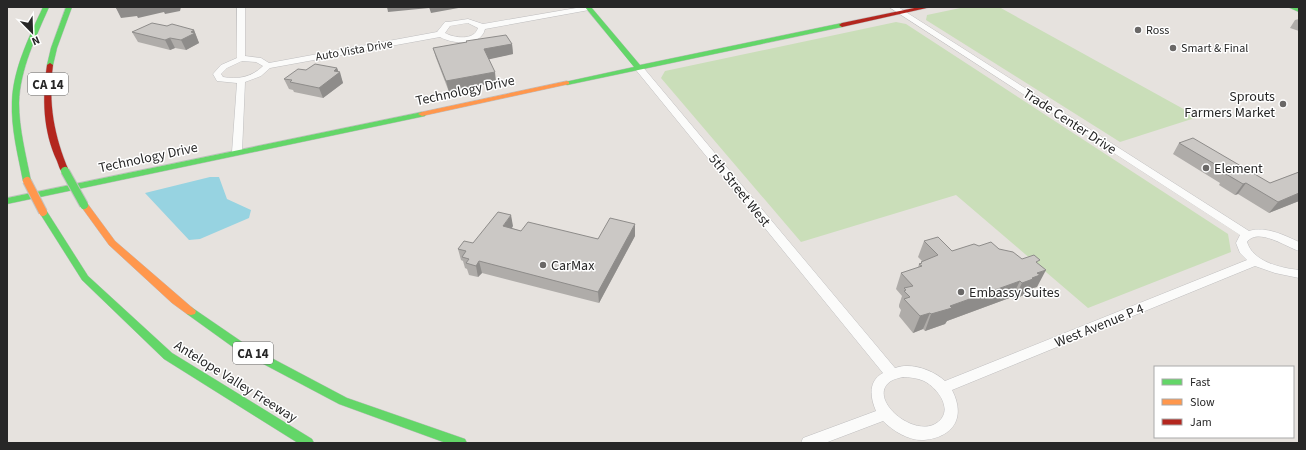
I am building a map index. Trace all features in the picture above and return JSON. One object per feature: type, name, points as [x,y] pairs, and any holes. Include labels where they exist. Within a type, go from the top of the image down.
[{"type":"main road","name":"Antelope Valley Freeway","points":[[46,7],[30,45],[18,87],[16,114],[26,181],[43,212],[85,278],[168,356],[308,443]]},
{"type":"main road","name":"CA 14","points":[[69,7],[52,54],[47,86],[49,120],[52,138],[60,163],[84,205],[112,243],[176,300],[241,347],[343,402],[461,443]]},
{"type":"main road","name":"5th Street West","points":[[588,7],[639,68]]},
{"type":"main road","name":"Technology Drive","points":[[7,201],[928,7]]},
{"type":"main road","points":[[1292,7],[1299,10]]},
{"type":"street","points":[[241,7],[241,59]]},
{"type":"street","name":"Auto Vista Drive","points":[[441,34],[441,31],[445,27],[458,22],[468,21],[482,27],[588,7]]},
{"type":"street","name":"Trade Center Drive","points":[[893,7],[1248,235]]},
{"type":"street","name":"Auto Vista Drive","points":[[266,66],[441,34],[450,40],[466,40],[480,34],[482,27]]},
{"type":"street","points":[[241,59],[259,60],[264,62],[266,66],[263,71],[255,76],[241,80],[220,80],[217,74],[219,70],[225,66],[241,59]]},
{"type":"street","name":"5th Street West","points":[[639,68],[891,373]]},
{"type":"street","points":[[237,152],[241,80]]},
{"type":"street","points":[[1299,247],[1284,239],[1266,234],[1248,235],[1243,238],[1242,244],[1245,250],[1255,261],[1279,272],[1299,274]]},
{"type":"street","name":"West Avenue P 4","points":[[943,388],[1255,261]]},
{"type":"street","points":[[902,371],[915,372],[927,376],[943,388],[952,408],[951,418],[945,426],[935,431],[920,433],[907,430],[894,423],[884,414],[879,405],[876,394],[878,384],[885,377],[891,373],[902,371]]},
{"type":"street","points":[[808,443],[884,414]]},
{"type":"green space","points":[[965,7],[999,7],[1198,117],[1120,142],[926,20],[927,15]]},
{"type":"green space","points":[[896,22],[906,24],[1228,234],[1231,252],[1088,308],[956,195],[801,242],[661,78],[665,71]]},
{"type":"water","points":[[210,177],[219,177],[227,199],[251,210],[249,218],[200,239],[189,240],[145,193]]},
{"type":"building","points":[[152,23],[167,26],[172,24],[194,30],[191,32],[195,33],[181,40],[170,38],[165,40],[132,32]]},
{"type":"building","points":[[506,35],[512,44],[484,49],[495,72],[446,81],[433,48]]},
{"type":"building","points":[[315,64],[337,68],[334,71],[340,72],[319,88],[290,82],[292,80],[284,79],[298,69],[306,70]]},
{"type":"building","points":[[1193,138],[1270,183],[1299,172],[1299,193],[1278,202],[1246,183],[1243,184],[1226,174],[1230,173],[1179,143]]},
{"type":"building","name":"CarMax","points":[[498,212],[511,215],[503,226],[521,231],[528,222],[598,239],[610,218],[635,224],[598,292],[479,261],[476,266],[466,263],[469,259],[462,257],[466,251],[458,249],[464,241],[473,243]]},
{"type":"building","name":"Embassy Suites","points":[[938,237],[952,251],[974,244],[979,246],[991,242],[999,249],[1013,252],[1022,259],[1034,255],[1040,260],[1036,262],[1046,270],[1037,273],[1040,275],[1032,278],[1033,279],[1022,283],[1020,281],[950,306],[952,308],[920,316],[904,299],[910,297],[904,291],[906,290],[904,288],[913,286],[901,273],[922,266],[919,264],[922,263],[921,262],[938,255],[924,241]]},
{"type":"traffic: fast","points":[[27,181],[16,115],[17,87],[29,46],[46,7]]},
{"type":"traffic: fast","points":[[50,65],[54,48],[69,7]]},
{"type":"traffic: fast","points":[[588,7],[639,68]]},
{"type":"traffic: fast","points":[[1292,7],[1299,10]]},
{"type":"traffic: fast","points":[[567,83],[842,25]]},
{"type":"traffic: fast","points":[[7,201],[422,114]]},
{"type":"traffic: fast","points":[[65,171],[84,205]]},
{"type":"traffic: fast","points":[[43,212],[85,278],[168,356],[308,443]]},
{"type":"traffic: fast","points":[[191,311],[241,347],[343,401],[461,443]]},
{"type":"traffic: slow","points":[[422,114],[567,83]]},
{"type":"traffic: slow","points":[[27,181],[43,212]]},
{"type":"traffic: slow","points":[[84,205],[112,243],[176,300],[191,311]]},
{"type":"traffic: jam","points":[[842,25],[928,7]]},
{"type":"traffic: jam","points":[[50,65],[47,106],[51,132],[59,158],[65,171]]},
{"type":"place","name":"Ross","points":[[1138,30]]},
{"type":"place","name":"Smart & Final","points":[[1173,48]]},
{"type":"place","name":"Sprouts Farmers Market","points":[[1283,104]]},
{"type":"place","name":"Element","points":[[1206,168]]},
{"type":"place","name":"CarMax","points":[[543,265]]},
{"type":"place","name":"Embassy Suites","points":[[961,292]]}]
